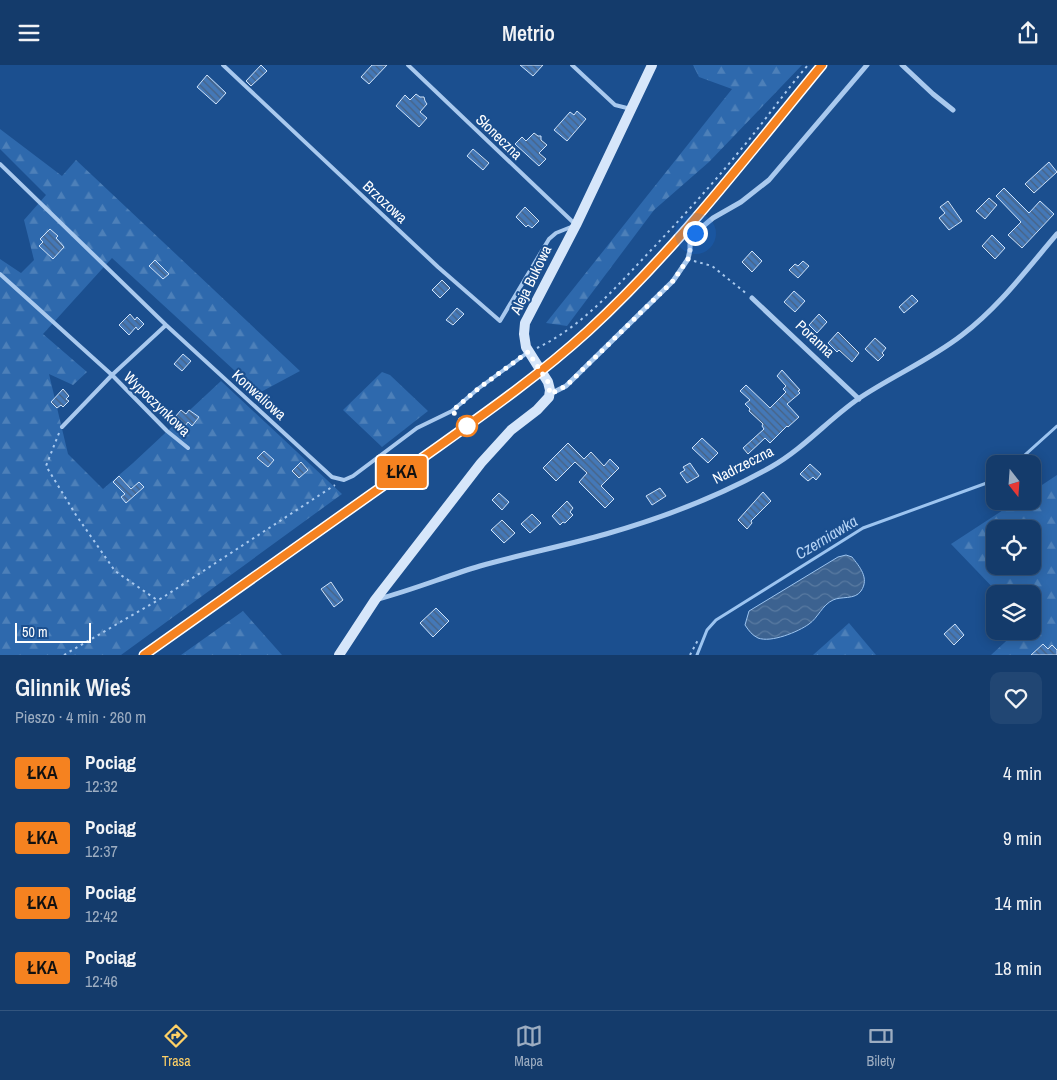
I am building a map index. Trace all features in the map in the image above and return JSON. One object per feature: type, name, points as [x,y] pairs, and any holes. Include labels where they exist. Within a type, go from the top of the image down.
[{"type":"street","name":"Aleja Bukowa","points":[[550,394],[548,382],[528,352],[524,334],[527,318],[576,225],[652,65]]},
{"type":"street","points":[[340,655],[375,600],[492,450],[511,430],[544,404],[550,394],[566,386],[673,281],[688,259],[690,242],[695,233],[713,218],[741,202],[778,172],[867,65]]},
{"type":"street","points":[[902,65],[953,110]]},
{"type":"street","name":"Nadrzeczna","points":[[375,600],[409,591],[478,567],[607,534],[681,508],[745,480],[781,461],[859,399],[944,348],[963,334],[994,307],[1057,234]]},
{"type":"street","name":"Poranna","points":[[752,298],[859,399]]},
{"type":"lane","name":"Brzozowa","points":[[223,65],[438,267],[500,321],[549,239],[556,233],[576,225]]},
{"type":"lane","name":"Słoneczna","points":[[408,65],[576,225]]},
{"type":"lane","points":[[572,65],[615,105],[631,109]]},
{"type":"lane","name":"Konwaliowa","points":[[0,164],[166,325],[332,477],[344,480]]},
{"type":"lane","name":"Wypoczynkowa","points":[[0,274],[112,375],[168,431],[188,448]]},
{"type":"lane","points":[[62,427],[112,375],[166,325]]},
{"type":"lane","points":[[344,480],[363,470],[417,428],[452,411],[479,388],[528,352]]},
{"type":"path","points":[[528,352],[554,340],[607,297],[674,226],[737,154],[808,65]]},
{"type":"path","points":[[688,259],[712,266],[752,298]]},
{"type":"path","points":[[62,427],[46,466],[76,515],[115,571],[157,601]]},
{"type":"path","points":[[64,655],[157,601],[344,480]]},
{"type":"path","points":[[690,655],[698,640]]},
{"type":"green space","points":[[693,65],[802,65],[709,162],[654,210],[567,326],[546,323],[732,89],[699,77]]},
{"type":"green space","points":[[0,129],[62,176],[76,160],[300,371],[259,393],[112,258],[43,334],[87,372],[73,385],[49,374],[68,454],[103,489],[221,381],[342,494],[121,655],[0,655],[0,259],[21,273],[34,260],[24,220],[46,195],[0,149]]},
{"type":"green space","points":[[382,372],[390,375],[428,411],[382,447],[343,410]]},
{"type":"green space","points":[[1057,475],[1057,655],[991,655],[1007,640],[1041,640],[1041,585],[990,585],[951,544],[986,521],[986,575],[1041,575],[1041,520],[988,520],[1003,510],[1041,510],[1041,486]]},
{"type":"green space","points":[[243,611],[282,655],[181,655]]},
{"type":"green space","points":[[849,623],[876,655],[813,655]]},
{"type":"water","points":[[846,555],[852,557],[863,573],[863,586],[858,594],[829,602],[809,624],[777,638],[758,638],[745,625],[749,611],[838,557]]},
{"type":"building","points":[[261,65],[267,71],[251,86],[246,81]]},
{"type":"building","points":[[372,65],[387,65],[369,84],[361,77]]},
{"type":"building","points":[[520,65],[543,65],[533,76]]},
{"type":"building","points":[[207,75],[226,93],[216,104],[197,87]]},
{"type":"building","points":[[416,94],[424,97],[427,104],[420,112],[427,118],[419,127],[396,106],[405,95],[410,100]]},
{"type":"building","points":[[577,111],[586,119],[567,141],[554,130],[570,112],[574,115]]},
{"type":"building","points":[[534,133],[541,136],[541,140],[547,145],[539,153],[546,159],[539,166],[515,144],[522,137],[526,141]]},
{"type":"building","points":[[473,149],[489,163],[483,170],[467,156]]},
{"type":"building","points":[[1049,162],[1057,172],[1034,193],[1025,184]]},
{"type":"building","points":[[1004,188],[1029,213],[1040,201],[1054,214],[1022,248],[1008,235],[1021,222],[996,196]]},
{"type":"building","points":[[989,198],[997,205],[985,219],[976,211]]},
{"type":"building","points":[[948,201],[962,221],[949,230],[939,218],[945,213],[940,207]]},
{"type":"building","points":[[525,207],[539,221],[532,228],[528,225],[526,227],[516,217]]},
{"type":"building","points":[[50,229],[58,236],[56,238],[64,247],[53,259],[39,246],[43,242],[40,239]]},
{"type":"building","points":[[992,235],[1005,248],[995,259],[982,246]]},
{"type":"building","points":[[752,251],[762,261],[752,272],[742,262]]},
{"type":"building","points":[[155,260],[169,274],[163,279],[149,266]]},
{"type":"building","points":[[803,261],[809,266],[798,278],[789,270],[795,264],[798,266]]},
{"type":"building","points":[[442,280],[450,288],[440,298],[432,290]]},
{"type":"building","points":[[794,291],[805,301],[795,312],[784,302]]},
{"type":"building","points":[[912,295],[918,301],[904,313],[899,307]]},
{"type":"building","points":[[457,308],[464,314],[453,325],[446,320]]},
{"type":"building","points":[[130,314],[135,320],[137,317],[144,324],[138,330],[136,327],[129,335],[119,325]]},
{"type":"building","points":[[819,314],[827,322],[817,333],[809,325]]},
{"type":"building","points":[[838,332],[859,353],[852,362],[828,343]]},
{"type":"building","points":[[875,338],[886,348],[882,353],[884,355],[878,361],[865,349]]},
{"type":"building","points":[[183,354],[191,361],[182,371],[174,364]]},
{"type":"building","points":[[782,370],[800,390],[798,391],[800,393],[787,404],[799,417],[770,443],[765,438],[748,454],[743,448],[764,429],[763,424],[749,411],[750,409],[745,404],[750,400],[740,391],[746,385],[770,408],[786,392],[783,389],[786,386],[777,376]]},
{"type":"building","points":[[63,389],[69,396],[66,399],[69,401],[63,407],[61,405],[57,408],[51,402]]},
{"type":"building","points":[[181,410],[186,414],[189,410],[199,417],[192,426],[188,422],[185,426],[175,417]]},
{"type":"building","points":[[702,438],[718,453],[708,463],[692,448]]},
{"type":"building","points":[[568,443],[584,459],[591,452],[604,466],[610,459],[619,468],[601,486],[614,499],[605,508],[579,482],[587,473],[575,462],[556,481],[543,468]]},
{"type":"building","points":[[264,451],[274,460],[268,467],[257,458]]},
{"type":"building","points":[[301,462],[308,470],[299,478],[292,471]]},
{"type":"building","points":[[690,463],[699,476],[687,483],[680,473],[685,470],[683,467]]},
{"type":"building","points":[[810,464],[821,474],[816,480],[813,477],[808,481],[800,474]]},
{"type":"building","points":[[119,476],[131,489],[139,482],[144,487],[126,503],[121,497],[125,494],[113,482]]},
{"type":"building","points":[[660,488],[666,496],[652,505],[646,496]]},
{"type":"building","points":[[763,492],[771,501],[751,521],[752,523],[747,529],[738,520]]},
{"type":"building","points":[[499,493],[509,502],[502,510],[492,500]]},
{"type":"building","points":[[567,501],[573,508],[570,512],[573,515],[560,525],[552,516]]},
{"type":"building","points":[[532,514],[541,523],[530,533],[521,524]]},
{"type":"building","points":[[502,520],[515,533],[504,543],[491,530]]},
{"type":"building","points":[[331,582],[343,600],[334,607],[321,589]]},
{"type":"building","points":[[436,608],[449,621],[433,637],[420,623]]},
{"type":"building","points":[[955,624],[964,635],[954,645],[944,634]]},
{"type":"building","points":[[1043,644],[1048,649],[1052,645],[1057,650],[1057,655],[1031,655]]},
{"type":"waterway","name":"Czerniawka","points":[[1025,455],[1057,426]]},
{"type":"waterway","name":"Czerniawka","points":[[697,655],[707,630],[716,620],[863,528],[986,483]]},
{"type":"railway","points":[[144,655],[472,423],[543,369],[588,331],[651,269],[710,202],[822,65]]},
{"type":"train","name":"ŁKA","points":[[144,655],[467,426],[578,340],[623,297],[673,243],[822,65]]},
{"type":"route","points":[[467,426],[452,411],[479,388],[528,352],[546,378],[550,394],[566,386],[673,281],[688,259],[690,242],[695,233]]}]
